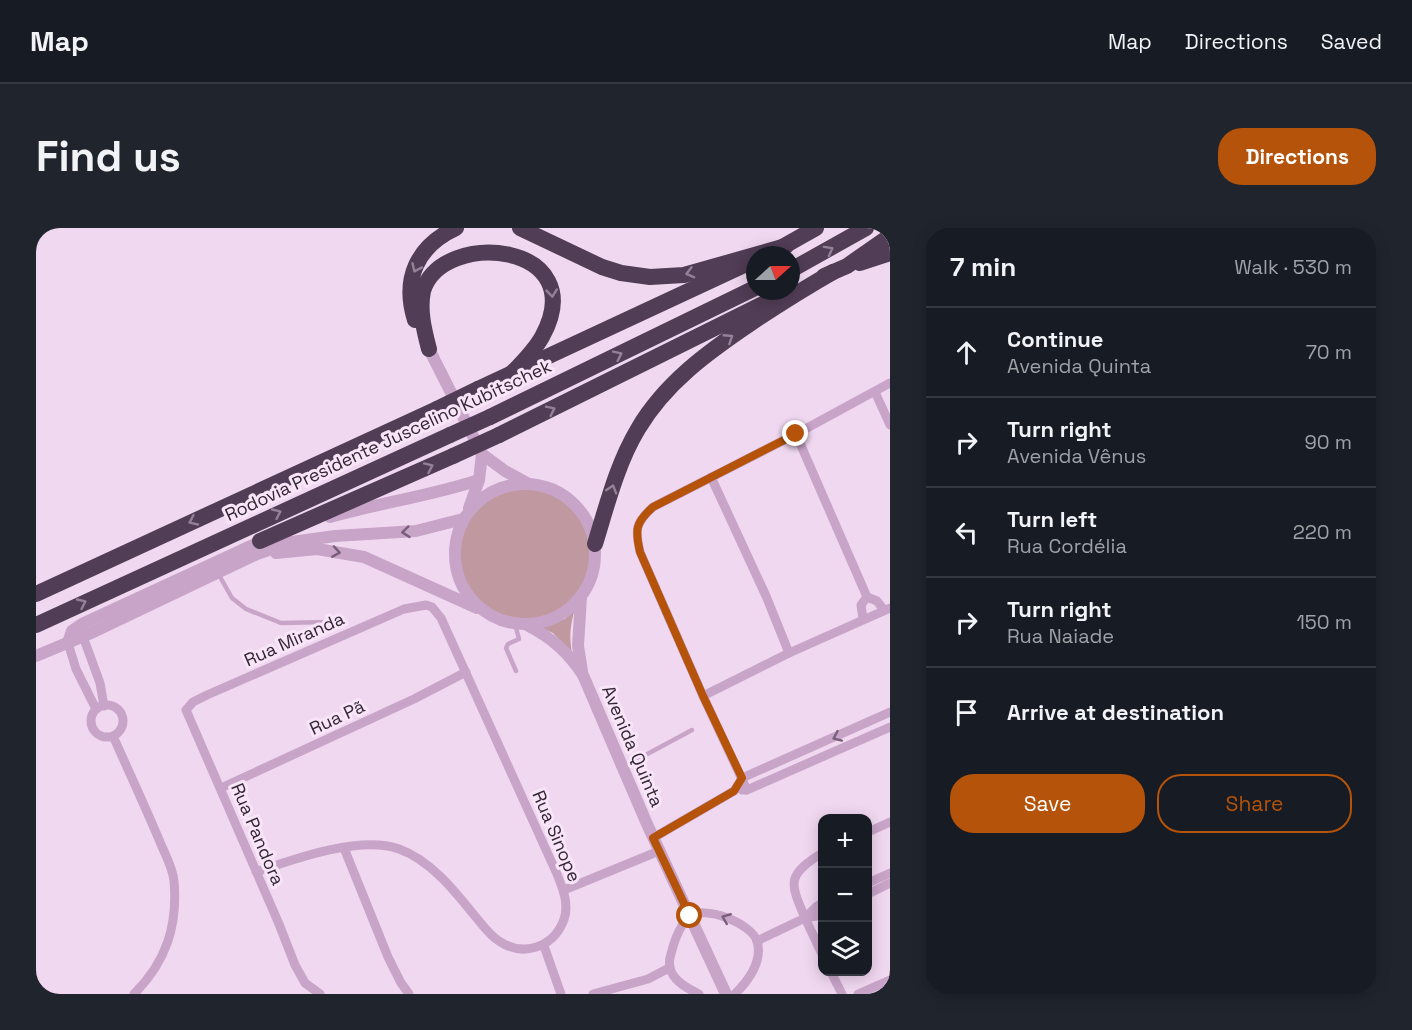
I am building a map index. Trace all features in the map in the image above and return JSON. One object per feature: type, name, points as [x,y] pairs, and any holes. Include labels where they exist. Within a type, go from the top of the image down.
[{"type":"highway","points":[[520,228],[595,265],[621,273],[650,277],[684,275],[746,257]]},
{"type":"highway","points":[[786,246],[816,228]]},
{"type":"highway","points":[[800,265],[866,228]]},
{"type":"highway","points":[[429,349],[412,311],[409,289],[413,271],[429,246],[461,233]]},
{"type":"highway","points":[[595,544],[628,446],[639,427],[683,373],[718,346],[808,286],[840,269],[890,236]]},
{"type":"highway","points":[[505,238],[523,247],[537,258],[553,288],[548,324],[542,338],[510,375]]},
{"type":"highway","points":[[800,287],[840,269],[890,253]]},
{"type":"highway","name":"Rodovia Presidente Juscelino Kubitschek","points":[[36,594],[746,264]]},
{"type":"highway","name":"Rodovia Presidente Juscelino Kubitschek","points":[[36,625],[490,417],[746,292]]},
{"type":"highway","points":[[258,548],[499,435],[772,300]]},
{"type":"street","points":[[258,548],[317,549],[364,557],[481,610],[491,617],[521,625],[548,621],[557,617],[566,612],[581,597],[590,581],[595,563],[595,544],[590,526],[579,509],[565,496],[547,487],[528,483],[505,471],[482,454],[429,349]]},
{"type":"street","points":[[747,790],[640,552],[637,526],[653,507],[890,383]]},
{"type":"street","points":[[875,392],[890,424]]},
{"type":"street","points":[[703,696],[789,652],[887,609],[867,597],[796,434]]},
{"type":"street","points":[[481,610],[467,595],[458,577],[454,558],[456,538],[479,480],[482,454]]},
{"type":"street","points":[[711,477],[789,652]]},
{"type":"street","points":[[36,656],[68,643],[81,631],[323,519],[369,506],[456,488],[479,480]]},
{"type":"street","points":[[81,631],[218,573],[258,548],[311,538],[416,531],[466,516],[484,496],[498,488],[528,483]]},
{"type":"street","name":"Avenida Quinta","points":[[581,597],[578,639],[583,675]]},
{"type":"street","points":[[863,619],[861,605],[867,597]]},
{"type":"street","name":"Rua Sinope","points":[[426,605],[432,607],[441,618],[564,890],[565,917],[561,928],[544,946]]},
{"type":"street","name":"Rua Miranda","points":[[188,717],[186,710],[188,706],[207,695],[395,613],[426,605]]},
{"type":"street","name":"Avenida Quinta","points":[[521,625],[549,637],[559,645],[583,675],[653,838],[726,994]]},
{"type":"street","points":[[81,631],[100,683],[100,708],[92,718],[93,727],[104,737],[113,736],[120,731],[122,717],[117,709],[100,708]]},
{"type":"street","points":[[68,643],[78,675],[100,708]]},
{"type":"street","name":"Rua Pã","points":[[221,788],[394,709],[466,672]]},
{"type":"street","points":[[734,791],[742,778],[890,712]]},
{"type":"street","name":"Rua Pandora","points":[[188,717],[221,788],[295,965],[305,983],[320,994]]},
{"type":"street","points":[[653,838],[734,791],[747,790],[890,727]]},
{"type":"street","points":[[113,736],[174,879],[174,918],[167,949],[152,973],[134,994]]},
{"type":"street","points":[[872,830],[890,822]]},
{"type":"street","points":[[256,872],[309,854],[344,848],[390,846],[409,853],[446,882],[498,941],[520,949],[544,946],[561,994]]},
{"type":"street","points":[[344,848],[388,957],[409,994]]},
{"type":"street","points":[[564,890],[659,850]]},
{"type":"street","points":[[818,856],[794,879],[793,890],[818,946]]},
{"type":"street","points":[[872,881],[890,873]]},
{"type":"street","points":[[872,892],[890,883]]},
{"type":"street","points":[[805,918],[818,905]]},
{"type":"street","points":[[699,994],[674,977],[669,968],[669,958],[684,924],[690,916],[696,913],[730,919],[753,933],[757,941],[758,952],[751,974],[735,994]]},
{"type":"street","points":[[757,941],[805,918],[818,916]]},
{"type":"street","points":[[593,994],[648,979],[669,968]]},
{"type":"street","points":[[833,976],[842,994]]},
{"type":"street","points":[[858,994],[890,980]]},
{"type":"lane","points":[[218,573],[232,598],[246,609],[281,623],[328,622]]},
{"type":"lane","points":[[516,671],[506,648],[508,644],[519,639],[521,625]]},
{"type":"lane","points":[[622,768],[692,730]]},
{"type":"shaded area","points":[[524,487],[549,492],[571,506],[585,528],[590,553],[585,578],[571,600],[549,614],[524,619],[499,614],[477,600],[463,578],[458,553],[463,528],[477,506],[499,492]]},
{"type":"shaded area","points":[[575,609],[570,631],[572,653],[553,633],[538,626],[565,619]]},
{"type":"route","points":[[690,916],[653,838],[734,791],[742,778],[703,696],[640,552],[637,526],[653,507],[796,434]]}]
